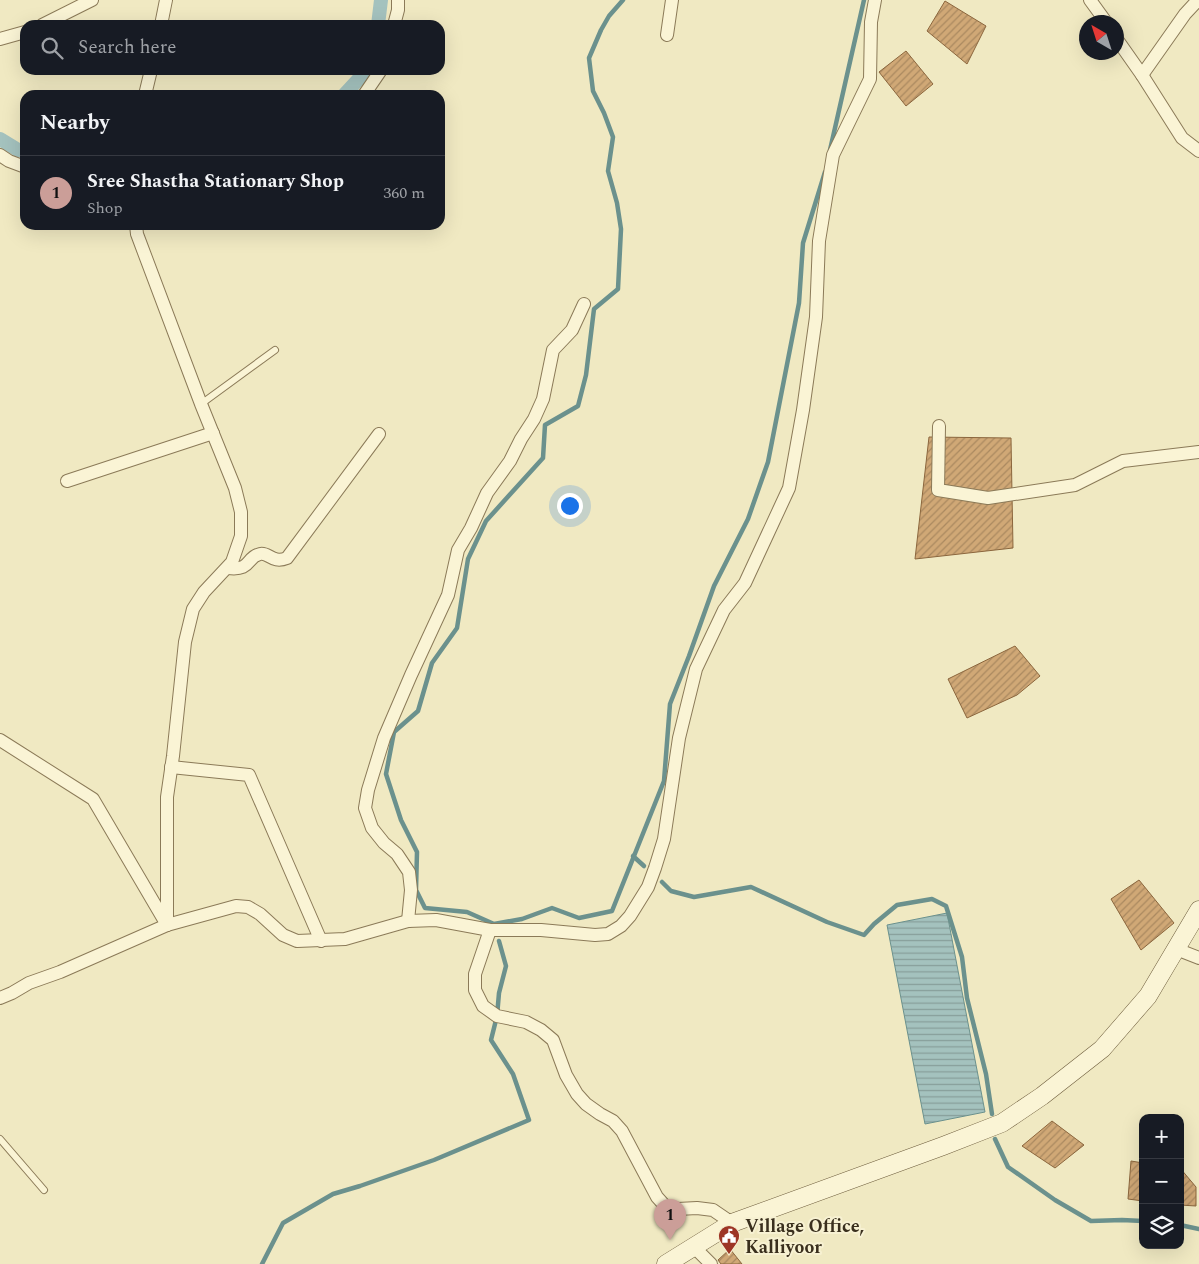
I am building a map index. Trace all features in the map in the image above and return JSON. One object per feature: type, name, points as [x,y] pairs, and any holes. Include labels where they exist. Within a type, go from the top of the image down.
[{"type":"main road","points":[[666,1264],[732,1223],[1002,1123],[1042,1096],[1102,1049],[1148,996],[1199,910]]},
{"type":"street","points":[[52,20],[92,0]]},
{"type":"street","points":[[162,20],[166,0]]},
{"type":"street","points":[[395,20],[398,0]]},
{"type":"street","points":[[667,35],[672,0]]},
{"type":"street","points":[[0,998],[30,982],[60,972],[167,925],[236,906],[248,907],[260,914],[283,935],[297,942],[345,939],[408,921],[436,920],[490,930],[541,930],[595,935],[608,934],[621,926],[630,916],[648,887],[656,868],[664,839],[679,738],[696,669],[724,610],[745,583],[789,488],[803,410],[816,317],[819,240],[833,155],[870,79],[871,22],[875,0]]},
{"type":"street","points":[[1090,0],[1101,15]]},
{"type":"street","points":[[1142,75],[1185,14],[1198,0]]},
{"type":"street","points":[[0,39],[20,33]]},
{"type":"street","points":[[1124,49],[1182,138],[1199,150]]},
{"type":"street","points":[[146,90],[150,75]]},
{"type":"street","points":[[367,90],[378,75]]},
{"type":"street","points":[[0,155],[20,165]]},
{"type":"street","points":[[137,230],[200,404],[235,488],[242,512],[241,536],[232,562],[204,592],[193,609],[185,642],[167,797],[167,925]]},
{"type":"street","points":[[408,921],[411,890],[409,872],[397,854],[384,843],[372,828],[365,808],[368,790],[384,738],[448,595],[458,550],[472,528],[487,493],[510,460],[521,438],[534,419],[543,399],[554,350],[572,330],[584,304]]},
{"type":"street","points":[[940,426],[938,490],[988,498],[1075,485],[1123,462],[1199,452]]},
{"type":"street","points":[[67,481],[213,433]]},
{"type":"street","points":[[228,568],[245,566],[258,554],[264,554],[280,561],[287,558],[379,434]]},
{"type":"street","points":[[0,740],[93,799],[167,925]]},
{"type":"street","points":[[171,767],[249,775],[322,940]]},
{"type":"street","points":[[490,930],[474,974],[475,990],[483,1006],[497,1016],[526,1022],[542,1030],[553,1040],[566,1075],[577,1094],[586,1104],[613,1121],[622,1131],[657,1197],[666,1207],[713,1210],[732,1223]]},
{"type":"street","points":[[1176,949],[1199,958]]},
{"type":"street","points":[[694,1247],[710,1264]]},
{"type":"lane","points":[[200,404],[275,350]]},
{"type":"lane","points":[[0,1139],[44,1190]]},
{"type":"water","points":[[947,913],[985,1112],[925,1124],[887,925]]},
{"type":"building","points":[[945,1],[986,26],[967,64],[927,31]]},
{"type":"building","points":[[906,51],[933,84],[906,106],[879,72]]},
{"type":"building","points":[[929,437],[1011,438],[1013,548],[915,559]]},
{"type":"building","points":[[1015,646],[1040,676],[1017,695],[967,718],[948,679]]},
{"type":"building","points":[[1139,880],[1174,923],[1141,950],[1111,899]]},
{"type":"building","points":[[1052,1121],[1084,1145],[1055,1168],[1022,1146]]},
{"type":"building","points":[[1131,1161],[1139,1162],[1139,1200],[1128,1199]]},
{"type":"building","points":[[1184,1173],[1196,1187],[1196,1206],[1184,1205]]},
{"type":"building","name":"Village Office, Kalliyoor","points":[[730,1249],[742,1264],[721,1264],[718,1260]]},
{"type":"waterway","points":[[379,20],[381,0]]},
{"type":"waterway","points":[[623,0],[609,16],[589,58],[593,91],[613,137],[608,171],[617,203],[621,229],[618,289],[594,309],[586,375],[578,406],[545,425],[543,458],[486,521],[468,559],[457,628],[432,663],[418,711],[394,732],[386,774],[401,820],[417,852],[416,890],[425,908],[467,912],[494,924],[522,919],[552,908],[579,918],[612,911],[664,781],[670,704],[714,586],[748,519],[768,462],[799,303],[803,243],[825,172]]},
{"type":"waterway","points":[[830,150],[864,0]]},
{"type":"waterway","points":[[349,90],[362,75]]},
{"type":"waterway","points":[[0,139],[20,150]]},
{"type":"waterway","points":[[633,856],[644,866]]},
{"type":"waterway","points":[[662,882],[671,891],[694,897],[751,887],[827,922],[864,935],[897,905],[932,899],[946,906],[962,957],[967,998],[986,1074],[992,1114]]},
{"type":"waterway","points":[[262,1264],[283,1223],[333,1194],[434,1160],[529,1120],[513,1074],[491,1040],[506,966],[499,941]]},
{"type":"waterway","points":[[995,1139],[1008,1167],[1055,1200],[1091,1221],[1139,1221]]},
{"type":"waterway","points":[[1184,1226],[1199,1229]]},
{"type":"place","name":"Sree Shastha Stationary Shop","points":[[670,1240]]},
{"type":"place","name":"Village Office, Kalliyoor","points":[[729,1255]]}]
